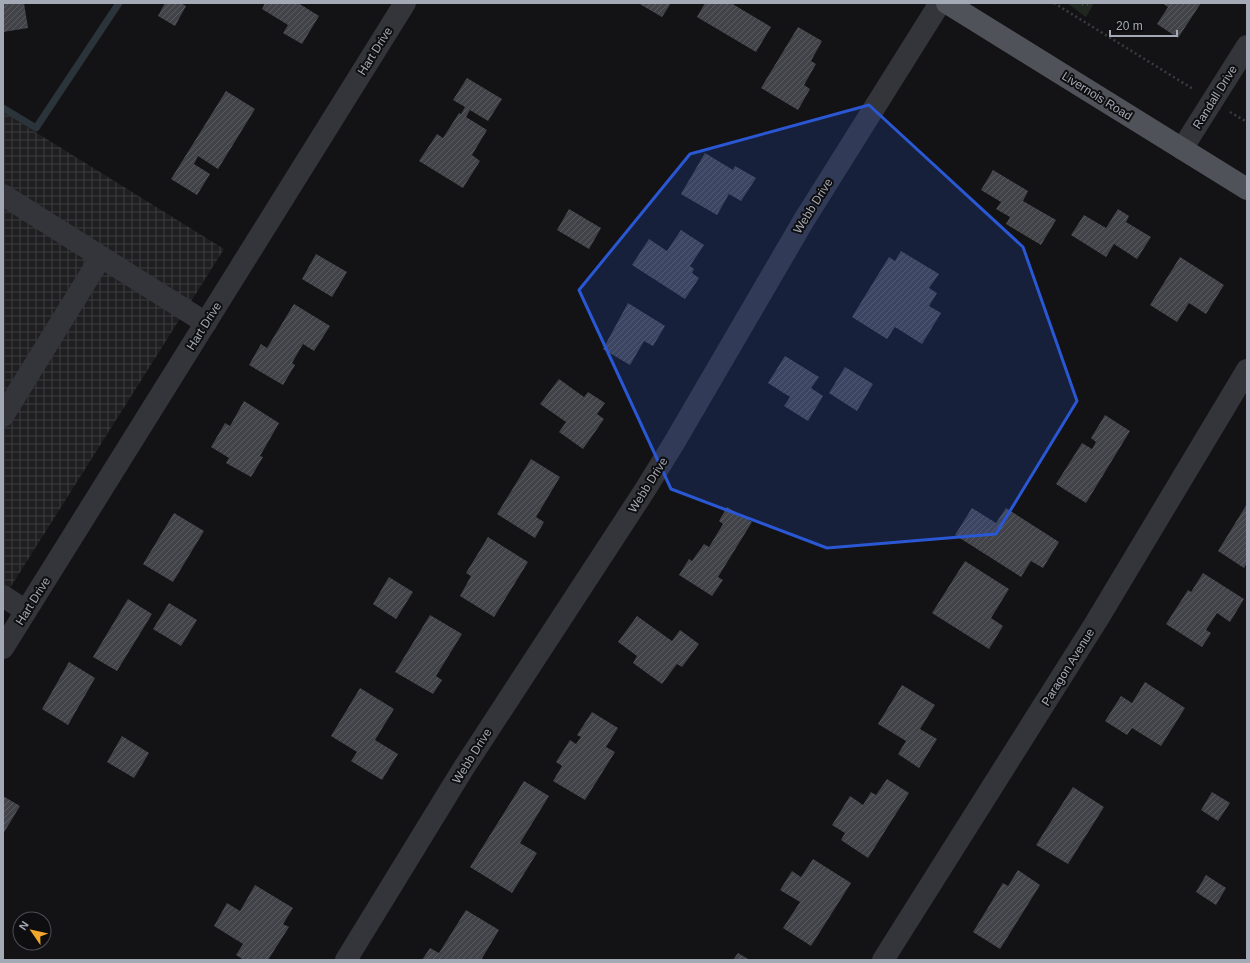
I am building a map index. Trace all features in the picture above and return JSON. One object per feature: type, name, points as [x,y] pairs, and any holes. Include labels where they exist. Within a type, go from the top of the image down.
[{"type":"main road","name":"Livernois Road","points":[[947,3],[1247,189]]},
{"type":"street","name":"Hart Drive","points":[[3,648],[405,3]]},
{"type":"street","name":"Webb Drive","points":[[346,960],[463,769],[643,493],[674,443],[804,220],[940,3]]},
{"type":"street","name":"Randall Drive","points":[[1182,149],[1247,46]]},
{"type":"street","points":[[3,195],[206,323]]},
{"type":"street","points":[[3,416],[102,257]]},
{"type":"street","name":"Paragon Avenue","points":[[883,960],[1096,622],[1247,370]]},
{"type":"street","points":[[3,596],[26,611]]},
{"type":"path","points":[[1054,3],[1199,92]]},
{"type":"path","points":[[1224,108],[1247,122]]},
{"type":"highlighted area","points":[[869,105],[1023,247],[1077,401],[996,534],[827,548],[671,489],[579,290],[690,154]]},
{"type":"shaded area","points":[[3,112],[224,249],[3,599]]},
{"type":"green space","points":[[1067,3],[1094,3],[1086,17]]},
{"type":"building","points":[[3,3],[24,3],[28,28],[3,32]]},
{"type":"building","points":[[165,3],[181,3],[186,6],[175,26],[158,16]]},
{"type":"building","points":[[265,3],[298,3],[319,16],[302,44],[283,33],[288,25],[262,9]]},
{"type":"building","points":[[638,3],[671,3],[662,17]]},
{"type":"building","points":[[705,3],[731,3],[771,27],[756,52],[697,17]]},
{"type":"building","points":[[1162,3],[1201,3],[1178,38],[1157,24],[1168,7]]},
{"type":"building","points":[[798,27],[822,41],[811,61],[816,64],[804,85],[810,89],[798,110],[761,88]]},
{"type":"building","points":[[467,78],[502,99],[488,121],[470,110],[466,117],[487,130],[472,155],[480,161],[463,188],[419,161],[437,134],[443,138],[459,113],[461,114],[465,107],[453,100]]},
{"type":"building","points":[[226,91],[255,109],[218,169],[198,156],[194,164],[210,174],[197,195],[171,179]]},
{"type":"building","points":[[705,153],[733,170],[735,166],[756,178],[741,201],[729,194],[717,215],[681,194]]},
{"type":"building","points":[[993,170],[1028,191],[1023,201],[1056,220],[1041,245],[1006,224],[1010,217],[996,209],[1001,202],[981,190]]},
{"type":"building","points":[[569,209],[601,228],[589,249],[557,230]]},
{"type":"building","points":[[1118,209],[1129,216],[1126,222],[1151,237],[1137,259],[1114,244],[1106,257],[1071,235],[1084,215],[1106,228]]},
{"type":"building","points":[[681,230],[704,245],[690,266],[694,269],[692,273],[699,278],[685,299],[632,265],[649,239],[667,251]]},
{"type":"building","points":[[901,251],[939,274],[929,288],[937,293],[929,306],[941,313],[922,344],[895,327],[887,339],[852,317],[889,257],[895,261]]},
{"type":"building","points":[[316,254],[347,272],[332,297],[302,279]]},
{"type":"building","points":[[1180,257],[1224,285],[1206,314],[1189,303],[1177,322],[1150,305]]},
{"type":"building","points":[[628,303],[665,326],[653,346],[644,341],[630,365],[603,349]]},
{"type":"building","points":[[294,304],[330,326],[314,351],[303,344],[292,363],[295,365],[283,385],[249,365],[261,344],[267,348]]},
{"type":"building","points":[[785,356],[819,377],[811,388],[823,396],[808,421],[784,406],[790,397],[768,383]]},
{"type":"building","points":[[845,367],[873,384],[857,411],[829,393]]},
{"type":"building","points":[[559,379],[584,397],[588,392],[605,403],[597,414],[604,419],[583,449],[559,432],[566,422],[540,404]]},
{"type":"building","points":[[244,401],[279,423],[260,456],[263,457],[251,477],[226,463],[229,458],[211,447],[225,423],[230,426]]},
{"type":"building","points":[[1105,415],[1130,431],[1086,503],[1056,484],[1082,443],[1092,449],[1096,442],[1091,438]]},
{"type":"building","points":[[531,459],[560,477],[536,517],[544,522],[535,538],[497,514]]},
{"type":"building","points":[[1247,504],[1247,563],[1244,568],[1218,551]]},
{"type":"building","points":[[727,507],[752,522],[718,577],[723,580],[712,596],[679,575],[689,559],[692,561],[704,544],[709,547],[723,524],[719,521]]},
{"type":"building","points":[[972,508],[996,523],[1006,508],[1059,542],[1043,568],[1031,561],[1021,577],[955,535]]},
{"type":"building","points":[[174,513],[204,531],[173,582],[143,564]]},
{"type":"building","points":[[488,537],[528,562],[494,617],[460,596],[471,576],[466,573]]},
{"type":"building","points":[[965,561],[1009,589],[991,618],[1003,626],[989,649],[932,613]]},
{"type":"building","points":[[1203,573],[1244,599],[1230,622],[1217,613],[1206,630],[1211,633],[1202,647],[1166,624],[1188,590],[1191,592]]},
{"type":"building","points":[[389,577],[413,592],[396,619],[373,604]]},
{"type":"building","points":[[128,599],[152,614],[117,671],[93,657]]},
{"type":"building","points":[[169,603],[197,620],[181,646],[153,629]]},
{"type":"building","points":[[430,615],[462,634],[436,676],[442,680],[433,694],[395,672]]},
{"type":"building","points":[[637,616],[672,641],[680,630],[699,644],[682,667],[677,664],[662,684],[633,663],[637,656],[618,642]]},
{"type":"building","points":[[69,662],[95,678],[68,725],[42,709]]},
{"type":"building","points":[[1145,682],[1185,708],[1161,746],[1132,728],[1127,735],[1105,721],[1121,696],[1132,703]]},
{"type":"building","points":[[902,685],[935,705],[920,729],[937,739],[919,768],[898,754],[906,741],[878,724]]},
{"type":"building","points":[[360,688],[394,709],[375,740],[398,754],[382,780],[351,761],[357,752],[331,736]]},
{"type":"building","points":[[592,712],[618,728],[606,747],[615,752],[585,800],[553,781],[562,766],[556,762],[570,740],[576,744],[581,737],[577,735]]},
{"type":"building","points":[[122,736],[149,753],[134,778],[107,762]]},
{"type":"building","points":[[887,779],[909,793],[868,858],[841,840],[845,833],[832,825],[850,796],[863,805],[871,792],[876,795]]},
{"type":"building","points":[[524,781],[549,796],[520,843],[537,853],[512,893],[470,867]]},
{"type":"building","points":[[1073,787],[1104,807],[1068,864],[1036,845]]},
{"type":"building","points":[[1212,792],[1230,803],[1218,821],[1201,810]]},
{"type":"building","points":[[3,796],[20,806],[3,834]]},
{"type":"building","points":[[813,859],[851,883],[811,946],[783,928],[800,902],[780,890],[792,871],[801,877]]},
{"type":"building","points":[[1018,870],[1040,885],[1000,949],[973,932],[1003,883],[1008,886]]},
{"type":"building","points":[[1206,875],[1226,888],[1216,905],[1196,892]]},
{"type":"building","points":[[255,885],[293,908],[283,924],[289,927],[268,960],[244,960],[236,955],[243,944],[214,926],[227,903],[240,911]]},
{"type":"building","points":[[466,910],[499,930],[481,960],[422,960],[430,948],[439,953]]},
{"type":"building","points":[[738,953],[750,960],[733,960]]},
{"type":"waterway","points":[[3,108],[36,128],[119,3]]}]
